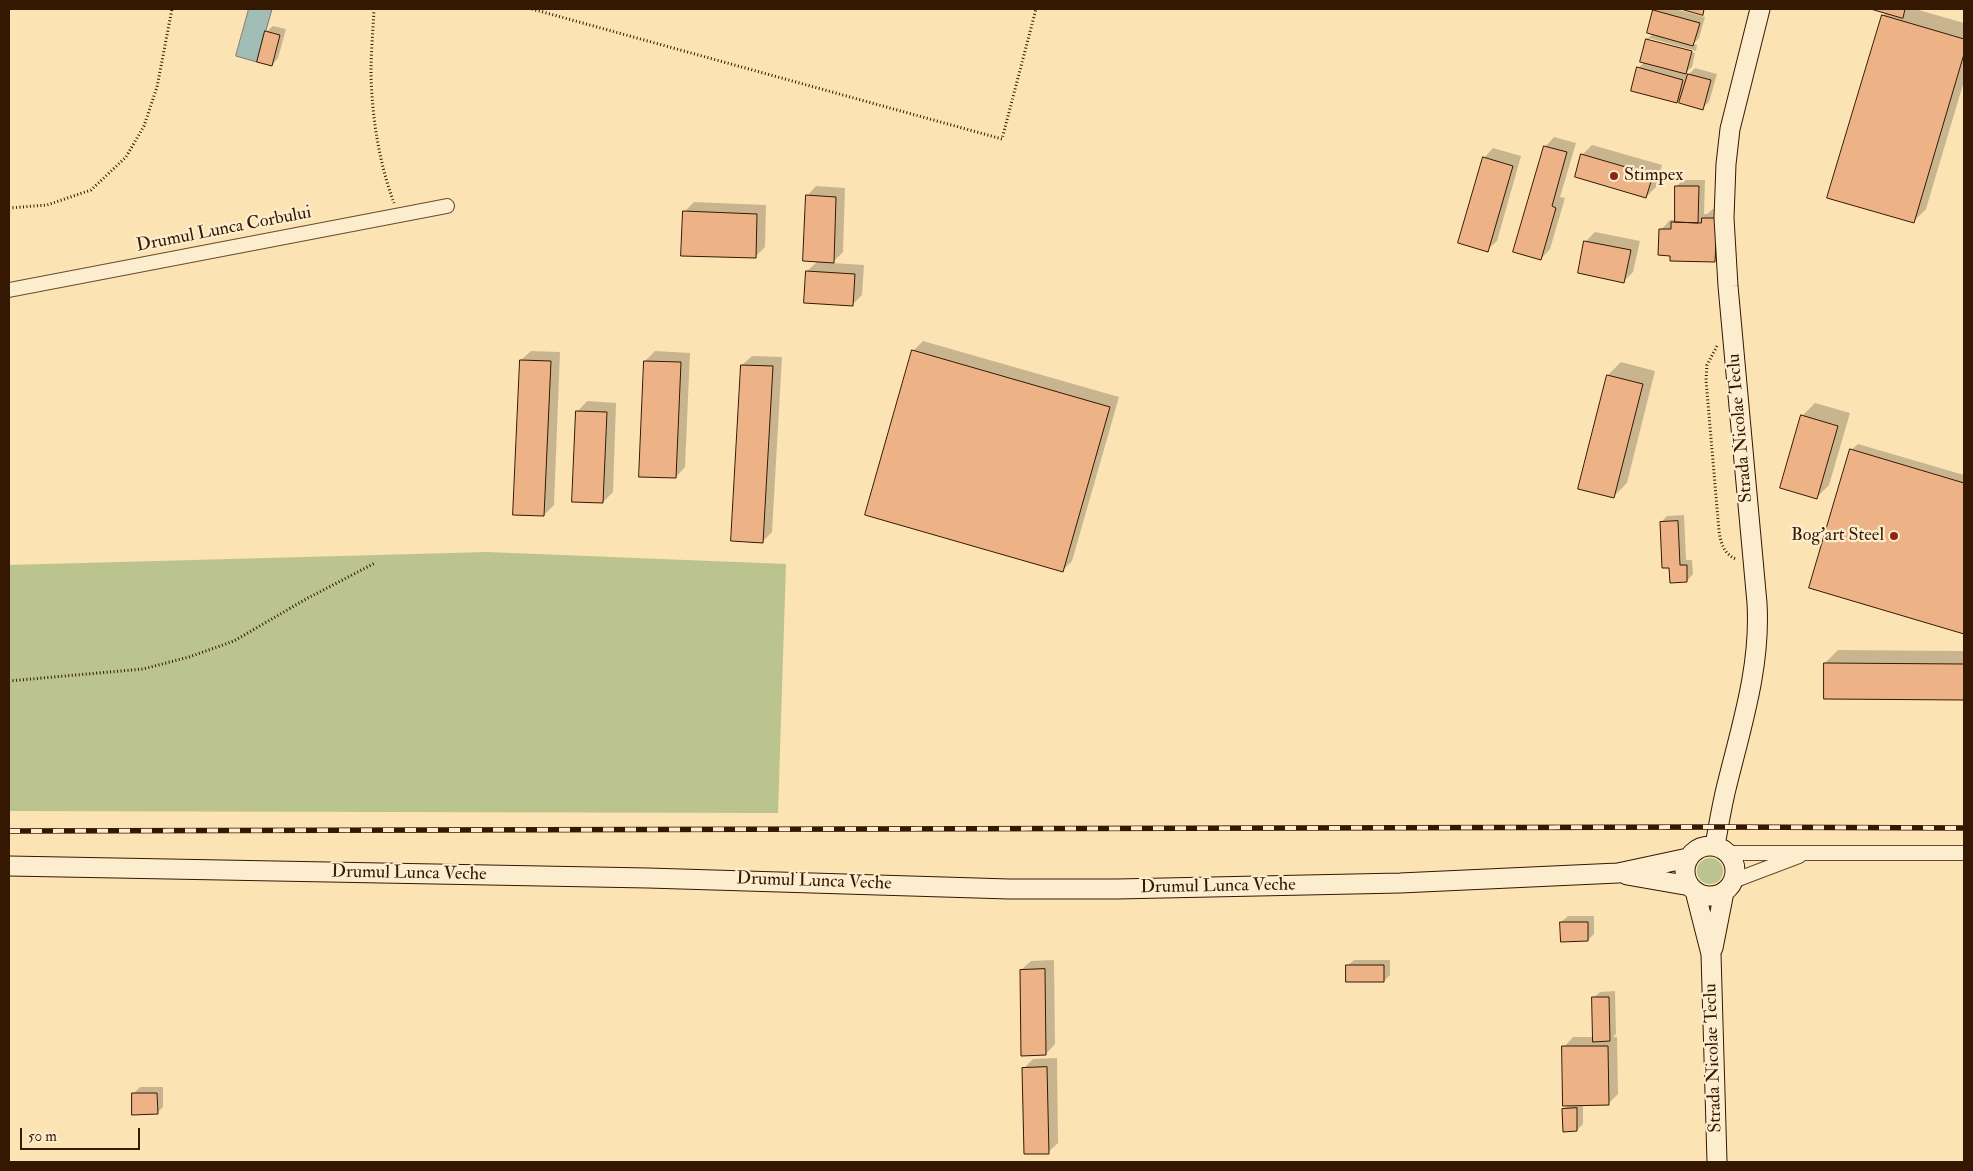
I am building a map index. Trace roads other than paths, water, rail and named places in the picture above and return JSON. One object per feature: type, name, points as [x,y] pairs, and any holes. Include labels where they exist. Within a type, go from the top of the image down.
[{"type":"street","name":"Strada Nicolae Teclu","points":[[1711,954],[1728,886],[1735,867],[1721,849],[1756,663],[1758,620],[1731,324],[1724,218],[1727,146],[1734,110],[1760,9]]},
{"type":"street","name":"Drumul Lunca Corbului","points":[[9,290],[447,206]]},
{"type":"street","points":[[1688,858],[1700,848],[1809,853],[1964,853]]},
{"type":"street","points":[[1693,889],[1710,896],[1728,886],[1809,853]]},
{"type":"street","name":"Strada Nicolae Teclu","points":[[1688,858],[1684,873],[1693,889],[1711,954],[1717,1162]]},
{"type":"street","name":"Drumul Lunca Veche","points":[[9,866],[658,878],[1107,889],[1310,885],[1618,873],[1688,858]]},
{"type":"street","name":"Drumul Lunca Veche","points":[[1618,873],[1693,889]]},
{"type":"water","points":[[249,9],[272,9],[257,62],[236,56]]},
{"type":"railway","points":[[9,831],[1964,828]]},
{"type":"place","name":"Stimpex","points":[[1614,176]]},
{"type":"place","name":"Bog'art Steel","points":[[1894,536]]}]
